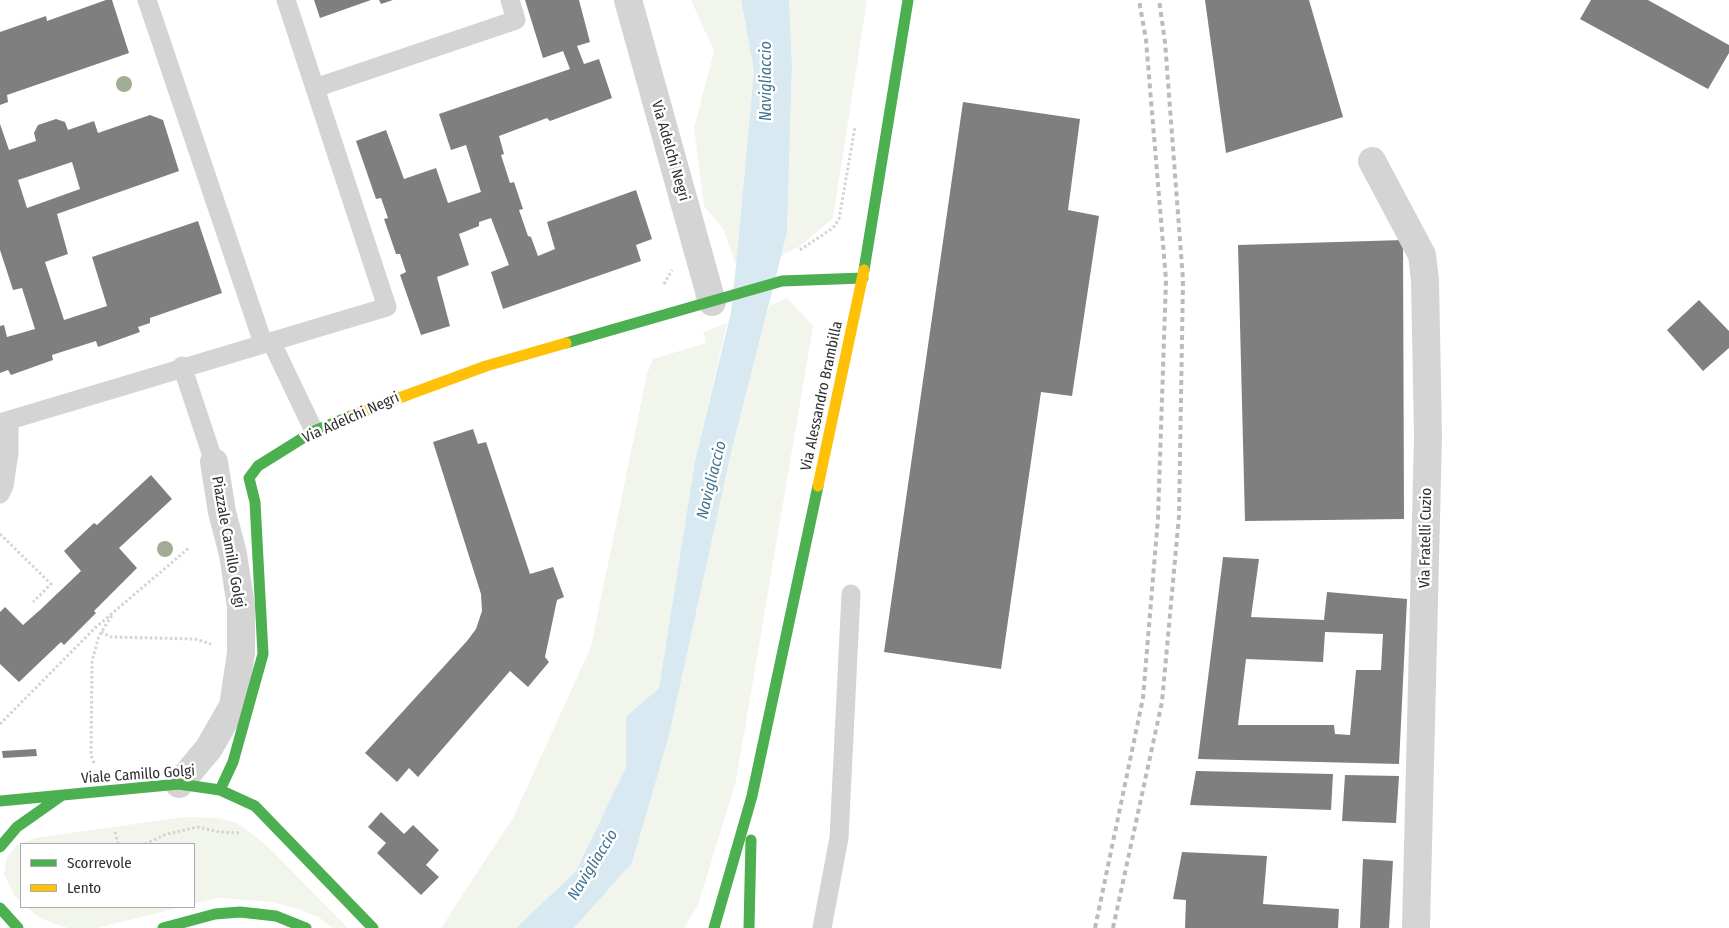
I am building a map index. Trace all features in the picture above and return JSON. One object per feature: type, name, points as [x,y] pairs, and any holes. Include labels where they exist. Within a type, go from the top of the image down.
[{"type":"main road","name":"Via Alessandro Brambilla","points":[[714,928],[752,796],[863,278],[908,0]]},
{"type":"main road","name":"Via Adelchi Negri","points":[[249,478],[258,466],[314,431],[395,398],[486,366],[782,281],[863,278]]},
{"type":"main road","points":[[220,790],[234,762],[263,654],[255,502],[249,478]]},
{"type":"main road","name":"Viale Camillo Golgi","points":[[0,801],[179,784],[220,790],[237,796],[255,806],[373,928]]},
{"type":"main road","points":[[0,847],[17,827],[61,796]]},
{"type":"main road","name":"Via Alessandro Brambilla","points":[[749,928],[752,796]]},
{"type":"main road","points":[[1,907],[18,928]]},
{"type":"main road","points":[[163,928],[215,914],[240,912],[276,916],[306,928]]},
{"type":"street","name":"Via Adelchi Negri","points":[[628,0],[712,302]]},
{"type":"street","name":"Via Fratelli Cuzio","points":[[1372,160],[1422,255],[1425,280],[1428,437],[1416,928]]},
{"type":"street","name":"Piazzale Camillo Golgi","points":[[179,784],[209,748],[233,706],[241,653],[242,607],[234,554],[222,512],[214,462]]},
{"type":"street","points":[[220,494],[249,478]]},
{"type":"lane","points":[[147,0],[267,342],[314,431]]},
{"type":"lane","points":[[0,494],[4,486],[9,453],[5,421],[182,366],[387,307],[286,0]]},
{"type":"lane","points":[[315,88],[516,20],[510,0]]},
{"type":"lane","points":[[182,366],[214,462]]},
{"type":"lane","points":[[822,928],[840,838],[851,594]]},
{"type":"path","points":[[782,281],[786,261],[833,228],[839,219],[856,124]]},
{"type":"path","points":[[0,534],[51,584],[33,602]]},
{"type":"path","points":[[0,724],[96,628],[190,547]]},
{"type":"path","points":[[96,768],[91,755],[92,661],[101,632],[119,607]]},
{"type":"path","points":[[101,632],[111,637],[204,640],[215,648]]},
{"type":"path","points":[[115,832],[118,843]]},
{"type":"shaded area","points":[[691,0],[741,0],[754,71],[736,265],[723,229],[704,206],[694,128],[714,51]]},
{"type":"shaded area","points":[[789,0],[867,0],[833,218],[799,247],[782,255],[787,233],[792,64]]},
{"type":"shaded area","points":[[787,298],[813,326],[736,781],[698,905],[684,928],[574,928],[632,863],[669,736],[731,453],[769,306]]},
{"type":"shaded area","points":[[727,323],[695,461],[659,688],[626,717],[626,767],[576,871],[516,928],[441,928],[514,816],[591,647],[647,374],[653,359],[706,343],[703,332]]},
{"type":"shaded area","points":[[185,817],[216,818],[235,822],[269,848],[348,928],[333,928],[320,918],[295,908],[272,902],[220,898],[195,903],[195,843],[22,843],[35,838]]},
{"type":"shaded area","points":[[20,844],[20,901],[14,895],[4,874],[7,857]]},
{"type":"shaded area","points":[[27,908],[178,908],[96,928],[69,928],[42,919]]},
{"type":"water","name":"Navigliaccio","points":[[741,0],[789,0],[792,64],[787,233],[731,453],[669,736],[632,863],[574,928],[516,928],[576,871],[626,767],[626,717],[659,688],[695,461],[731,312],[754,71]]},
{"type":"building","points":[[106,0],[112,0],[129,53],[7,95],[8,102],[0,105],[0,32],[46,16],[47,21]]},
{"type":"building","points":[[314,0],[371,0],[320,18]]},
{"type":"building","points":[[379,0],[393,0],[381,4]]},
{"type":"building","points":[[525,0],[579,0],[590,42],[577,46],[584,64],[599,59],[612,98],[550,121],[547,118],[499,136],[504,154],[501,155],[510,183],[514,182],[523,209],[519,210],[528,236],[531,237],[538,256],[555,249],[547,222],[636,190],[652,239],[636,245],[641,261],[503,309],[491,272],[509,265],[491,218],[479,222],[479,226],[459,234],[469,265],[437,277],[450,326],[421,335],[400,275],[406,272],[400,254],[396,254],[384,219],[388,218],[381,198],[376,199],[356,141],[386,130],[404,179],[436,168],[448,203],[481,192],[466,145],[451,150],[439,114],[570,69],[563,51],[543,58]]},
{"type":"building","points":[[1205,0],[1309,0],[1343,117],[1226,153]]},
{"type":"building","points":[[1591,0],[1648,0],[1729,45],[1729,53],[1708,89],[1580,19]]},
{"type":"building","points":[[963,102],[1080,119],[1068,210],[1099,216],[1072,396],[1041,392],[1001,669],[884,652]]},
{"type":"building","points":[[150,115],[163,120],[179,171],[57,214],[68,254],[45,262],[64,320],[107,306],[92,257],[198,221],[222,293],[150,318],[150,323],[138,327],[140,332],[98,347],[96,341],[52,355],[53,360],[11,375],[8,370],[0,373],[0,326],[4,325],[7,337],[35,329],[22,288],[13,290],[0,250],[0,124],[9,150],[36,141],[34,133],[38,125],[56,119],[65,122],[68,130],[94,121],[98,133]],"holes":[[[72,162],[80,189],[27,208],[18,180]]]},
{"type":"building","points":[[1403,240],[1404,519],[1245,521],[1238,245]]},
{"type":"building","points":[[1699,300],[1729,331],[1729,348],[1703,371],[1667,330]]},
{"type":"building","points":[[473,429],[478,444],[486,442],[530,574],[553,567],[564,597],[557,600],[545,657],[549,662],[528,687],[510,671],[418,777],[409,768],[397,782],[365,753],[467,641],[476,629],[482,611],[481,594],[433,442]]},
{"type":"building","points":[[151,475],[172,499],[119,548],[137,568],[94,611],[96,613],[64,645],[61,642],[19,682],[0,664],[0,612],[5,607],[23,625],[40,610],[81,571],[64,551],[94,523],[97,525]]},
{"type":"building","points":[[1223,557],[1259,559],[1251,617],[1324,620],[1327,592],[1407,599],[1399,764],[1198,759]],"holes":[[[1325,632],[1383,634],[1381,670],[1356,670],[1350,735],[1335,734],[1334,725],[1238,725],[1246,659],[1323,662]]]},
{"type":"building","points":[[36,749],[37,756],[3,758],[2,751]]},
{"type":"building","points":[[1196,771],[1333,774],[1331,810],[1190,805]]},
{"type":"building","points":[[1345,775],[1399,776],[1396,823],[1342,821]]},
{"type":"building","points":[[381,812],[404,834],[413,825],[439,850],[426,865],[439,877],[421,895],[377,853],[386,843],[368,827]]},
{"type":"building","points":[[1182,852],[1267,856],[1263,904],[1339,909],[1338,928],[1185,928],[1186,900],[1173,899]]},
{"type":"building","points":[[1363,859],[1393,861],[1389,928],[1360,928]]},
{"type":"railway","points":[[1095,928],[1143,698],[1158,518],[1166,280],[1146,40],[1139,0]]},
{"type":"railway","points":[[1113,928],[1162,702],[1179,516],[1183,280],[1165,42],[1159,0]]},
{"type":"traffic: fast","points":[[864,270],[908,0]]},
{"type":"traffic: fast","points":[[566,343],[782,281],[863,278]]},
{"type":"traffic: fast","points":[[220,790],[233,762],[263,654],[255,502],[249,478],[258,466],[314,431],[353,415]]},
{"type":"traffic: fast","points":[[714,928],[752,796],[818,486]]},
{"type":"traffic: fast","points":[[0,801],[179,784],[220,790],[255,806],[373,928]]},
{"type":"traffic: fast","points":[[0,847],[17,827],[61,796]]},
{"type":"traffic: fast","points":[[749,928],[751,840]]},
{"type":"traffic: fast","points":[[0,908],[18,928]]},
{"type":"traffic: fast","points":[[163,928],[215,914],[240,912],[276,916],[306,928]]},
{"type":"traffic: slow","points":[[818,486],[864,270]]},
{"type":"traffic: slow","points":[[353,415],[486,366],[566,343]]}]
